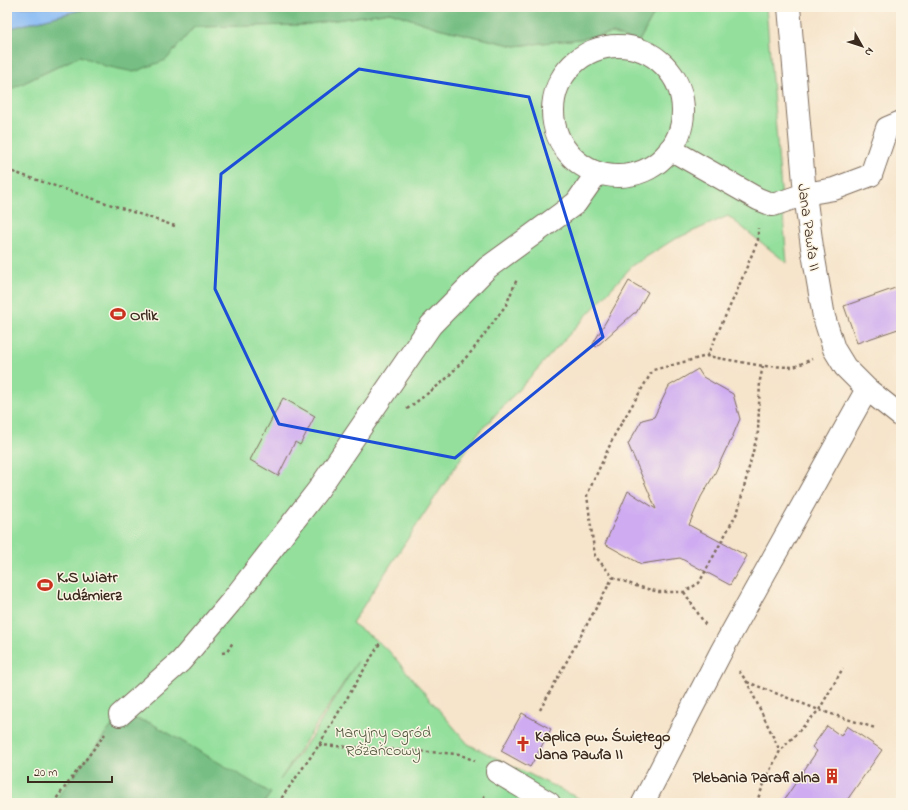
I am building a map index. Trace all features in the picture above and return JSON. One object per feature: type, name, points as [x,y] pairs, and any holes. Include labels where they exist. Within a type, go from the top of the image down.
[{"type":"street","name":"Jana Pawła II","points":[[789,7],[795,88],[806,194],[812,247],[824,317],[834,349],[845,367],[868,389],[901,416]]},
{"type":"street","points":[[625,46],[646,52],[665,65],[677,84],[683,106],[680,128],[670,149],[656,164],[638,173],[618,176],[597,173],[579,164],[564,149],[555,131],[552,111],[556,90],[565,72],[582,57],[602,48],[625,46]]},
{"type":"street","points":[[670,149],[758,199],[773,204],[806,194],[834,188],[871,175],[887,128],[901,122]]},
{"type":"street","points":[[120,715],[181,661],[230,603],[318,490],[431,325],[487,268],[576,203],[597,173]]},
{"type":"street","points":[[642,803],[722,650],[868,389]]},
{"type":"street","points":[[497,772],[549,803]]},
{"type":"path","points":[[7,170],[174,226]]},
{"type":"path","points":[[707,356],[758,240],[758,199]]},
{"type":"path","points":[[402,414],[407,408],[444,381],[472,351],[506,305],[522,267],[528,238]]},
{"type":"path","points":[[762,366],[758,432],[738,511],[699,583],[684,592],[659,592],[636,586],[613,577],[595,556],[587,495],[615,434],[653,370],[707,356],[762,366],[794,367],[834,349]]},
{"type":"path","points":[[540,710],[613,577]]},
{"type":"path","points":[[195,644],[217,653],[226,652],[235,640]]},
{"type":"path","points":[[278,803],[319,745],[380,643]]},
{"type":"path","points":[[756,803],[780,751],[819,710],[843,668]]},
{"type":"path","points":[[747,682],[819,710],[875,728]]},
{"type":"path","points":[[53,803],[120,715]]},
{"type":"path","points":[[319,745],[459,754],[497,772]]},
{"type":"highlighted area","points":[[359,69],[529,97],[603,337],[455,458],[279,424],[215,289],[221,174]]},
{"type":"green space","points":[[92,7],[655,7],[655,12],[638,43],[613,33],[579,39],[515,46],[438,28],[390,12],[302,25],[194,27],[166,60],[134,72],[105,66],[80,56],[7,91],[7,29]]},
{"type":"green space","name":"Maryjny Ogród Różańcowy","points":[[655,7],[766,7],[787,263],[728,216],[673,240],[632,266],[475,437],[352,623],[389,651],[468,744],[588,803],[264,803],[270,793],[61,803],[7,803],[7,91],[80,56],[166,60],[194,27],[302,25],[390,12],[438,28],[515,46],[579,39],[613,33],[638,43],[655,12]],"holes":[[[358,661],[312,736],[280,780]]]},
{"type":"green space","points":[[120,715],[151,723],[271,793],[264,803],[53,803]]},
{"type":"water","points":[[7,7],[92,7],[7,29]]},
{"type":"building","points":[[629,281],[648,292],[636,313],[634,313],[596,347],[593,344]]},
{"type":"building","points":[[901,286],[901,328],[857,343],[844,306]]},
{"type":"building","points":[[698,369],[703,377],[733,394],[740,419],[714,475],[701,497],[689,525],[747,556],[730,585],[680,558],[641,564],[605,544],[628,491],[656,509],[628,444],[642,420],[654,417],[669,386]]},
{"type":"building","points":[[283,398],[315,416],[300,445],[295,442],[278,476],[250,460]]},
{"type":"building","name":"Kaplica pw. Świętego Jana Pawła II","points":[[522,713],[551,729],[530,767],[501,751]]},
{"type":"building","name":"Plebania Parafialna","points":[[827,726],[841,736],[847,726],[882,750],[845,803],[782,803],[817,751],[812,747]]},
{"type":"place","name":"Orlik","points":[[118,314]]},
{"type":"place","name":"K.S Wiatr Ludźmierz","points":[[45,585]]},
{"type":"place","name":"Kaplica pw. Świętego Jana Pawła II","points":[[523,744]]},
{"type":"place","name":"Plebania Parafialna","points":[[832,776]]}]
